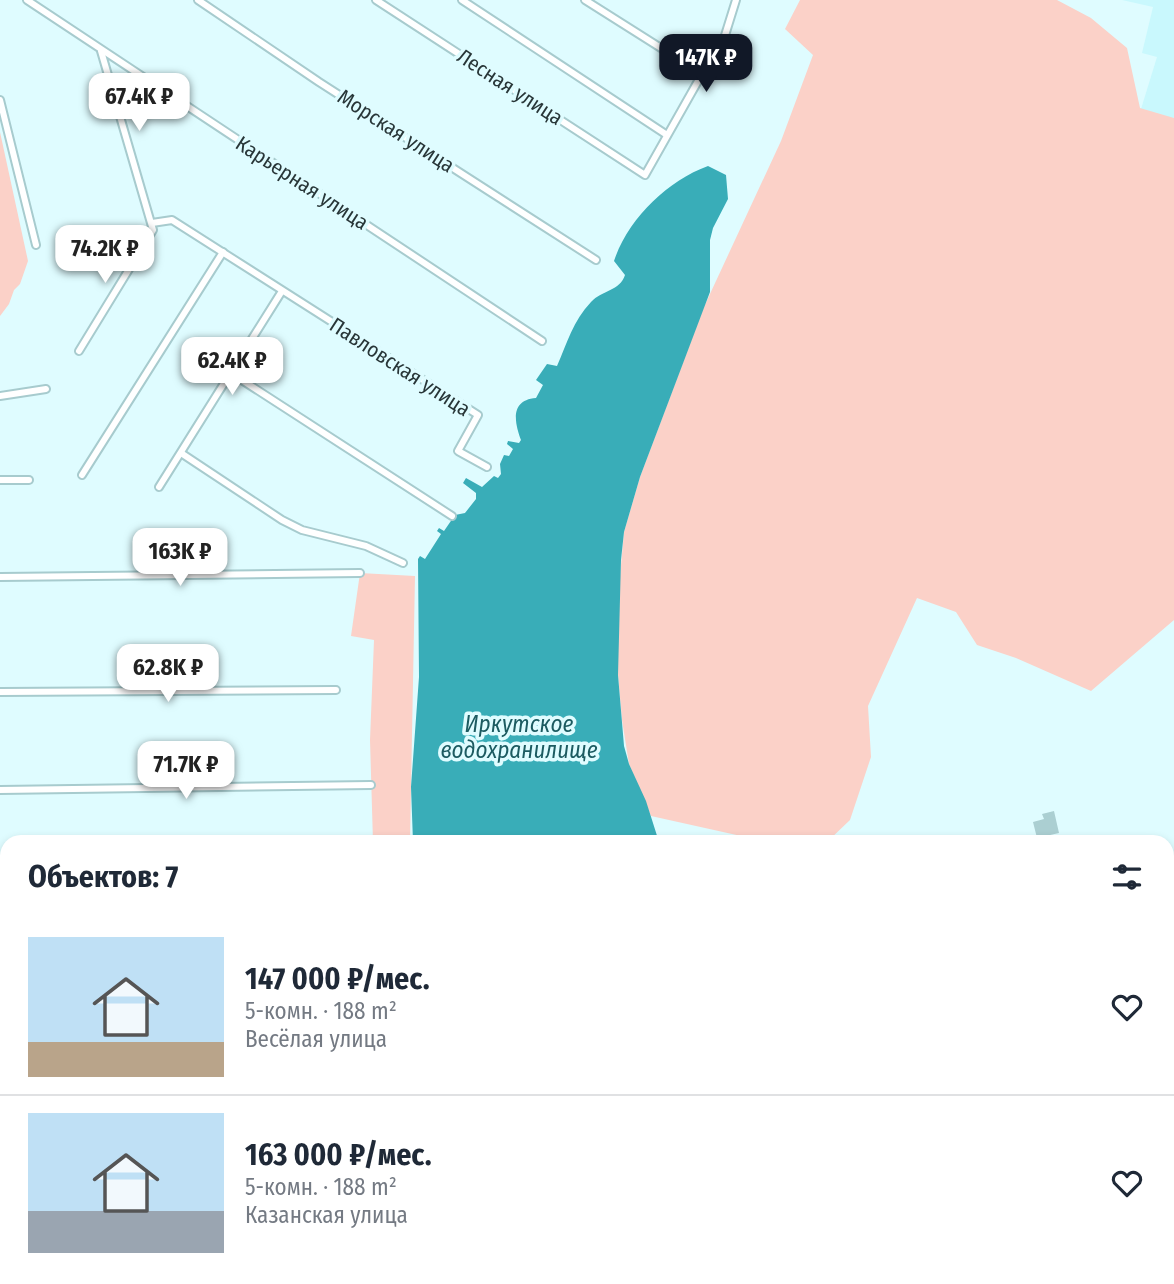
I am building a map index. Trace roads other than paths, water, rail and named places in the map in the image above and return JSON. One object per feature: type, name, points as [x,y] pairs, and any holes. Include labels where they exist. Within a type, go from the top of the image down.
[{"type":"street","name":"Карьерная улица","points":[[27,0],[542,341]]},
{"type":"street","name":"Морская улица","points":[[198,0],[596,260]]},
{"type":"street","name":"Лесная улица","points":[[376,0],[645,175],[667,135]]},
{"type":"street","points":[[462,0],[667,135],[722,45],[736,0]]},
{"type":"street","points":[[585,0],[702,74]]},
{"type":"street","points":[[79,351],[152,236],[152,223],[101,51]]},
{"type":"street","points":[[0,100],[36,245]]},
{"type":"street","name":"Павловская улица","points":[[152,223],[172,220],[478,415],[458,451],[487,467]]},
{"type":"street","points":[[82,475],[223,252]]},
{"type":"street","points":[[159,487],[282,291]]},
{"type":"street","points":[[231,373],[452,516]]},
{"type":"street","points":[[0,396],[46,389]]},
{"type":"street","points":[[181,453],[282,520],[302,530],[366,546],[403,562]]},
{"type":"street","points":[[0,480],[29,480]]},
{"type":"street","points":[[0,577],[360,573]]},
{"type":"street","points":[[0,692],[336,690]]},
{"type":"street","points":[[0,790],[371,785]]},
{"type":"water","name":"Иркутское водохранилище","points":[[708,166],[726,175],[728,199],[710,240],[710,292],[640,477],[624,532],[621,560],[618,675],[624,746],[657,835],[413,835],[411,787],[419,677],[418,559],[420,556],[425,559],[441,534],[437,531],[439,528],[444,531],[455,515],[465,513],[476,499],[476,493],[463,483],[466,478],[482,487],[494,476],[498,478],[501,474],[500,464],[504,455],[509,456],[513,449],[507,444],[508,441],[519,443],[521,440],[516,420],[518,408],[521,403],[536,398],[543,385],[536,380],[547,364],[557,366],[571,332],[585,309],[595,298],[623,280],[625,275],[614,261],[620,245],[639,216],[664,192]]}]
